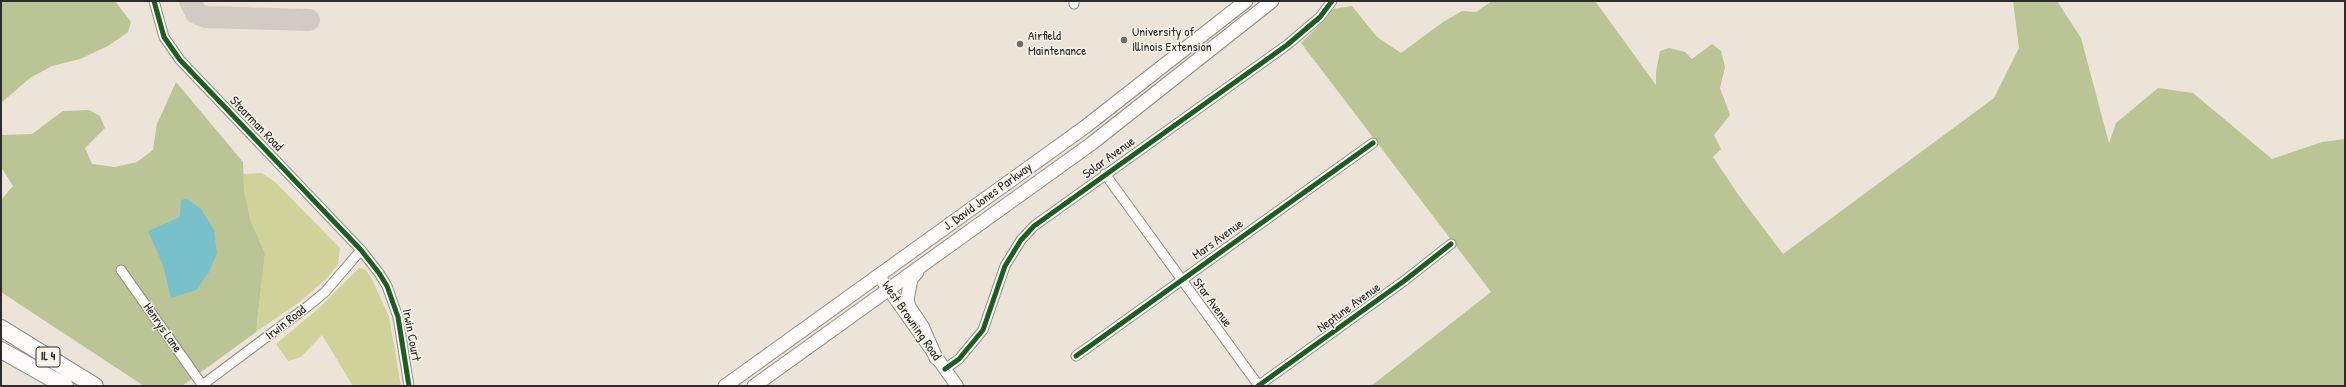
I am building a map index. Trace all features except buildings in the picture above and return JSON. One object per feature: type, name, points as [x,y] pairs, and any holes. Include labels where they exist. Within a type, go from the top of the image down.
[{"type":"highway","name":"IL 4","points":[[1,328],[95,386]]},
{"type":"highway","points":[[1,350],[65,386]]},
{"type":"highway","name":"IL 4","points":[[1,359],[45,386]]},
{"type":"main road","name":"J. David Jones Parkway","points":[[725,386],[1085,127],[1246,1]]},
{"type":"main road","name":"J. David Jones Parkway","points":[[754,386],[1091,144],[1272,1]]},
{"type":"main road","points":[[921,267],[911,279],[907,300],[909,307],[922,326],[936,358]]},
{"type":"street","name":"Stearman Road","points":[[154,1],[164,37],[180,60],[361,250]]},
{"type":"street","name":"Solar Avenue","points":[[945,369],[959,359],[983,330],[990,316],[1005,266],[1021,240],[1034,226],[1305,31],[1320,17],[1332,1]]},
{"type":"street","name":"Mars Avenue","points":[[1076,356],[1373,143]]},
{"type":"street","name":"Star Avenue","points":[[1105,174],[1258,386]]},
{"type":"street","name":"Neptune Avenue","points":[[1258,386],[1404,281],[1451,244]]},
{"type":"street","name":"Irwin Road","points":[[202,386],[304,310],[325,292],[361,250]]},
{"type":"street","name":"Irwin Court","points":[[361,250],[379,273],[393,301],[402,338],[409,386]]},
{"type":"street","name":"Henrys Lane","points":[[121,270],[202,386]]},
{"type":"street","name":"West Browning Road","points":[[879,276],[957,386]]},
{"type":"green space","points":[[1,1],[115,1],[131,22],[128,32],[108,46],[80,59],[52,66],[30,78],[1,103]]},
{"type":"green space","points":[[1492,1],[1595,1],[1656,85],[1656,72],[1660,51],[1669,48],[1685,52],[1692,59],[1712,44],[1721,51],[1725,67],[1720,88],[1730,115],[1714,135],[1721,149],[1713,157],[1740,197],[1783,254],[1994,98],[2019,48],[2013,1],[2057,1],[2081,38],[2109,143],[2116,123],[2158,88],[2193,93],[2272,159],[2322,142],[2345,139],[2345,386],[1371,386],[1491,292],[1301,43],[1324,21],[1333,9],[1352,6],[1377,37],[1401,53],[1443,22],[1462,11],[1476,12]]},
{"type":"green space","points":[[176,82],[243,162],[244,190],[251,222],[265,253],[256,332],[182,386],[144,386],[1,292],[1,200],[13,186],[1,167],[1,135],[32,134],[63,111],[89,110],[100,116],[105,128],[85,148],[92,164],[115,167],[137,162],[153,150],[157,124]]},
{"type":"green space","points":[[262,173],[275,182],[340,248],[338,264],[328,277],[301,301],[256,332],[265,253],[251,222],[244,190],[243,174]]},
{"type":"green space","points":[[359,268],[365,269],[371,277],[389,317],[401,386],[353,386],[322,335],[301,357],[288,361],[276,344],[319,308]]},
{"type":"water","points":[[187,199],[201,209],[214,230],[217,253],[209,272],[196,290],[171,298],[163,265],[148,231],[180,217],[181,200]]},
{"type":"taxiway","points":[[190,1],[196,13],[205,17],[309,20]]},
{"type":"cycle path","points":[[154,1],[164,37],[180,60],[361,250],[379,273],[387,286],[398,317],[409,386]]},
{"type":"cycle path","points":[[945,369],[959,359],[983,330],[1005,266],[1021,240],[1034,226],[1287,45],[1320,17],[1332,1]]},
{"type":"cycle path","points":[[1076,356],[1373,143]]},
{"type":"cycle path","points":[[1258,386],[1404,281],[1451,244]]},
{"type":"place","name":"University of Illinois Extension","points":[[1124,40]]},
{"type":"place","name":"Airfield Maintenance","points":[[1020,44]]}]
